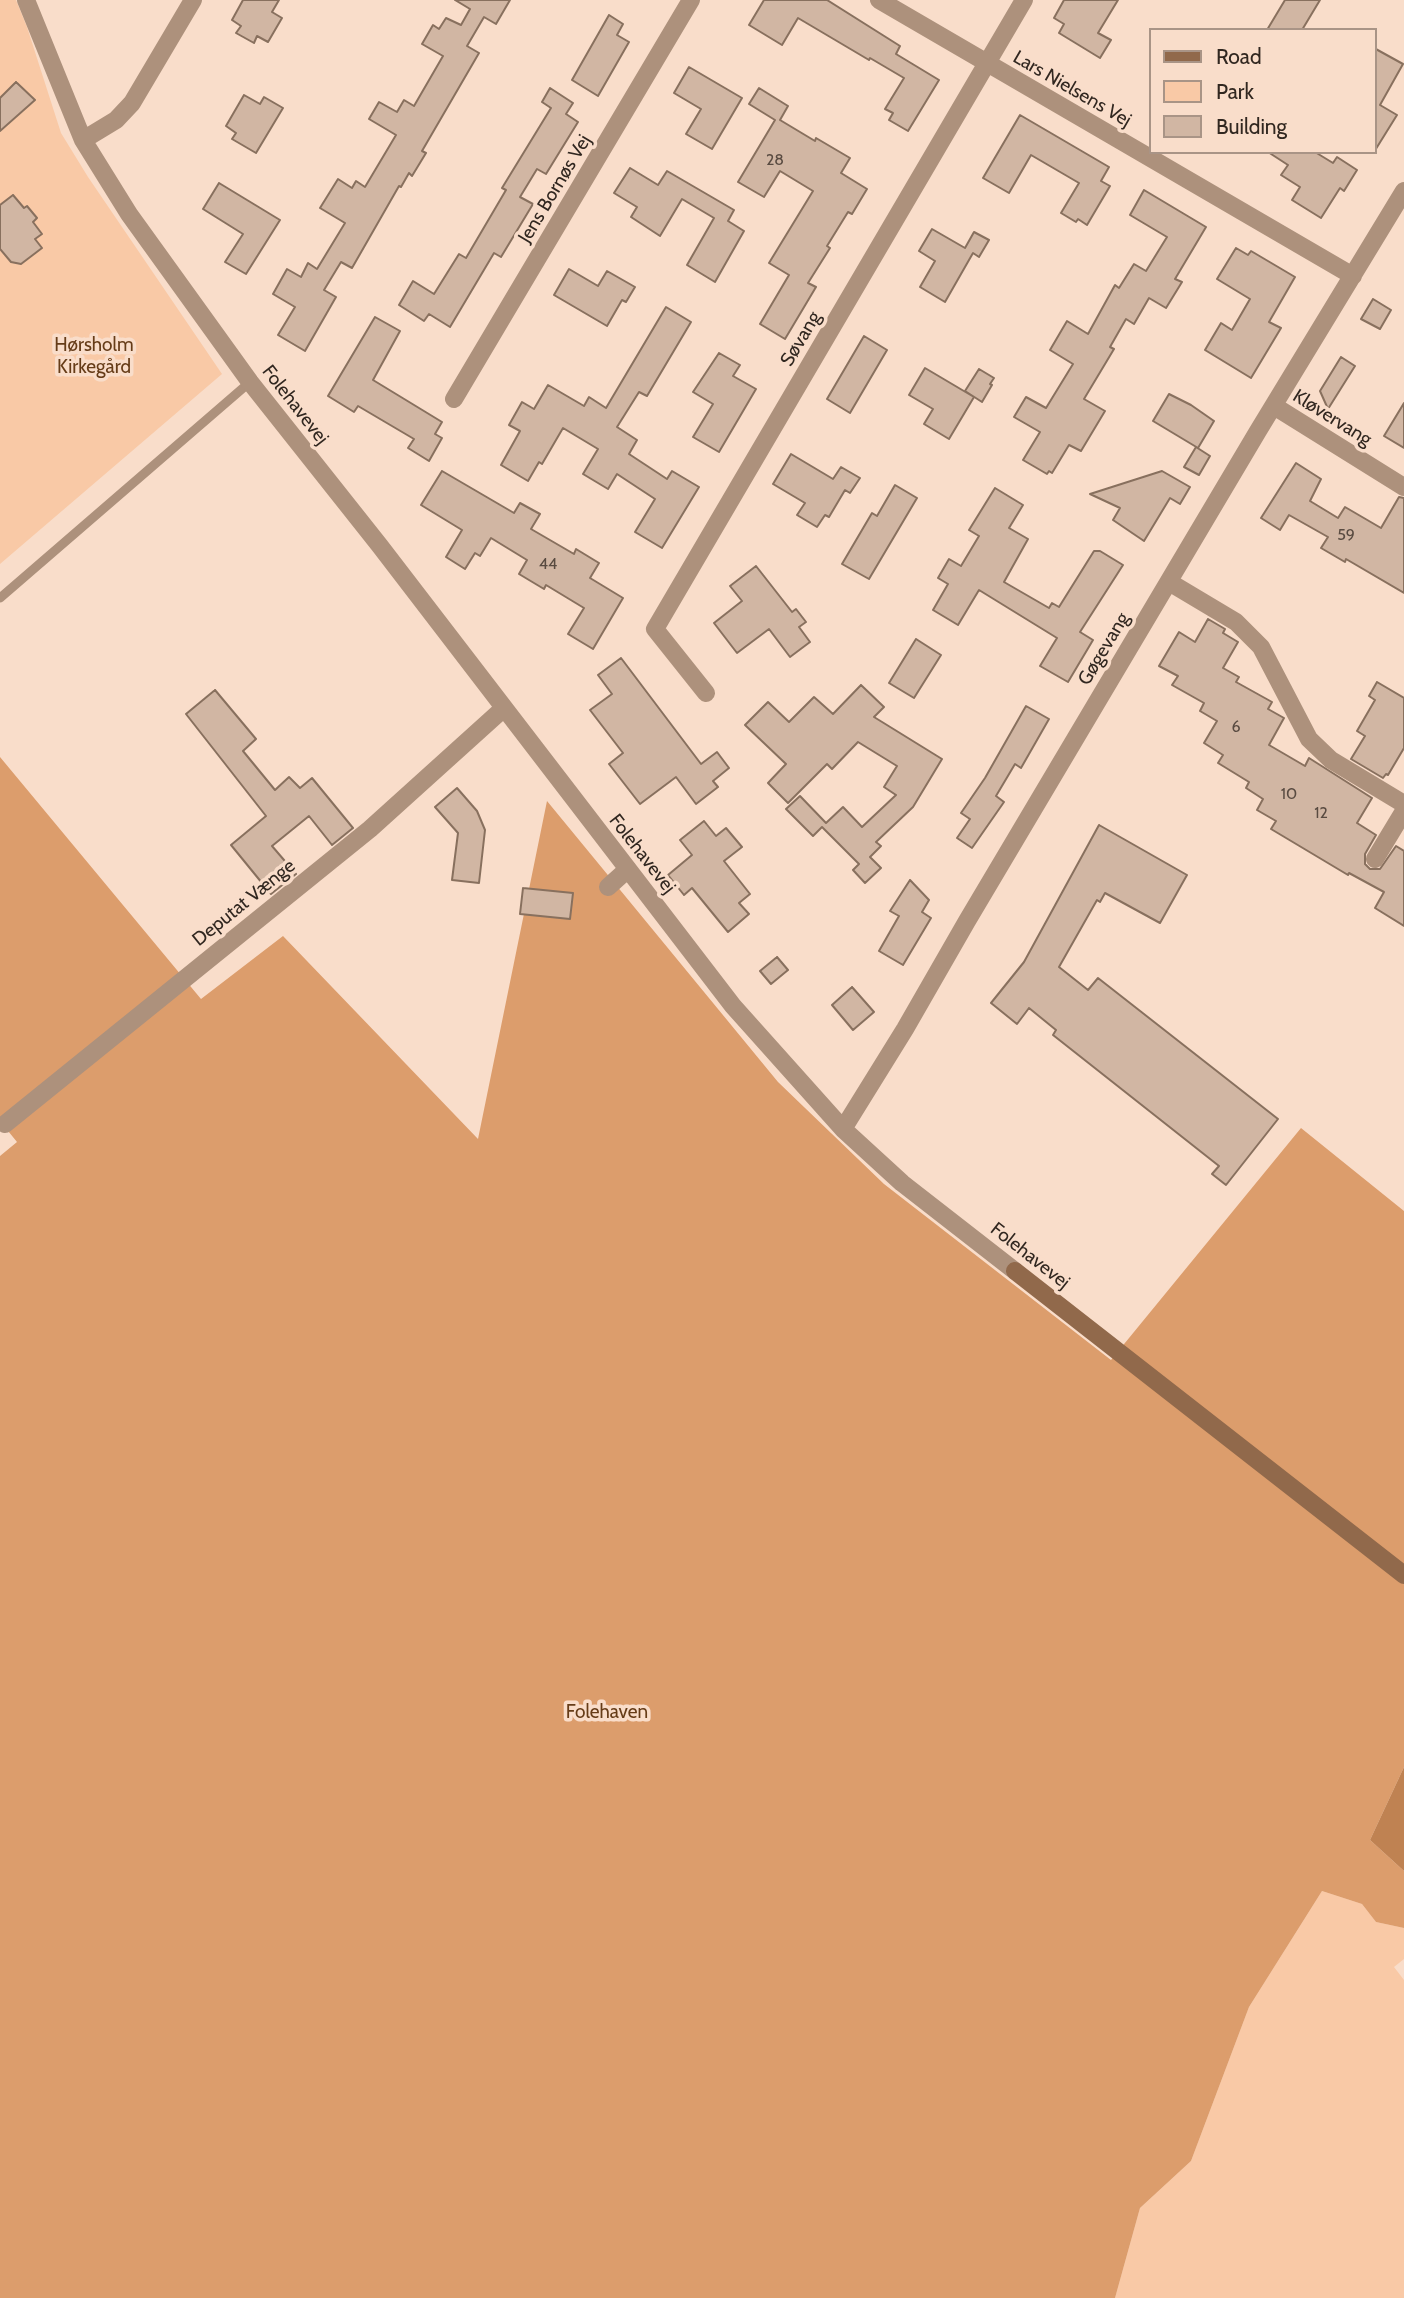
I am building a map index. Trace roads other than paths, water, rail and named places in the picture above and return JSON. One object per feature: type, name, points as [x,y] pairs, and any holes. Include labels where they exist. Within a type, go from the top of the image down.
[{"type":"street","name":"Folehavevej","points":[[26,0],[83,140],[129,214],[250,382],[733,1006],[843,1129],[902,1183],[1404,1575]]},
{"type":"street","points":[[83,140],[116,120],[132,103],[193,0]]},
{"type":"street","name":"Jens Bornøs Vej","points":[[454,400],[691,0]]},
{"type":"street","name":"Lars Nielsens Vej","points":[[879,0],[1353,276]]},
{"type":"street","name":"Søvang","points":[[706,693],[655,629],[1024,0]]},
{"type":"street","name":"Gøgevang","points":[[843,1129],[1404,191]]},
{"type":"street","name":"Kløvervang","points":[[1274,406],[1404,487]]},
{"type":"street","points":[[1169,582],[1236,622],[1261,647],[1309,739],[1331,760],[1404,804]]},
{"type":"street","name":"Deputat Vænge","points":[[5,1124],[370,829],[504,708]]},
{"type":"street","points":[[1375,859],[1404,811]]},
{"type":"street","points":[[608,887],[628,869]]},
{"type":"lane","points":[[0,597],[250,382]]},
{"type":"park label","name":"Hørsholm Kirkegård","points":[[94,356]]},
{"type":"park label","name":"Folehaven","points":[[607,1712]]}]
